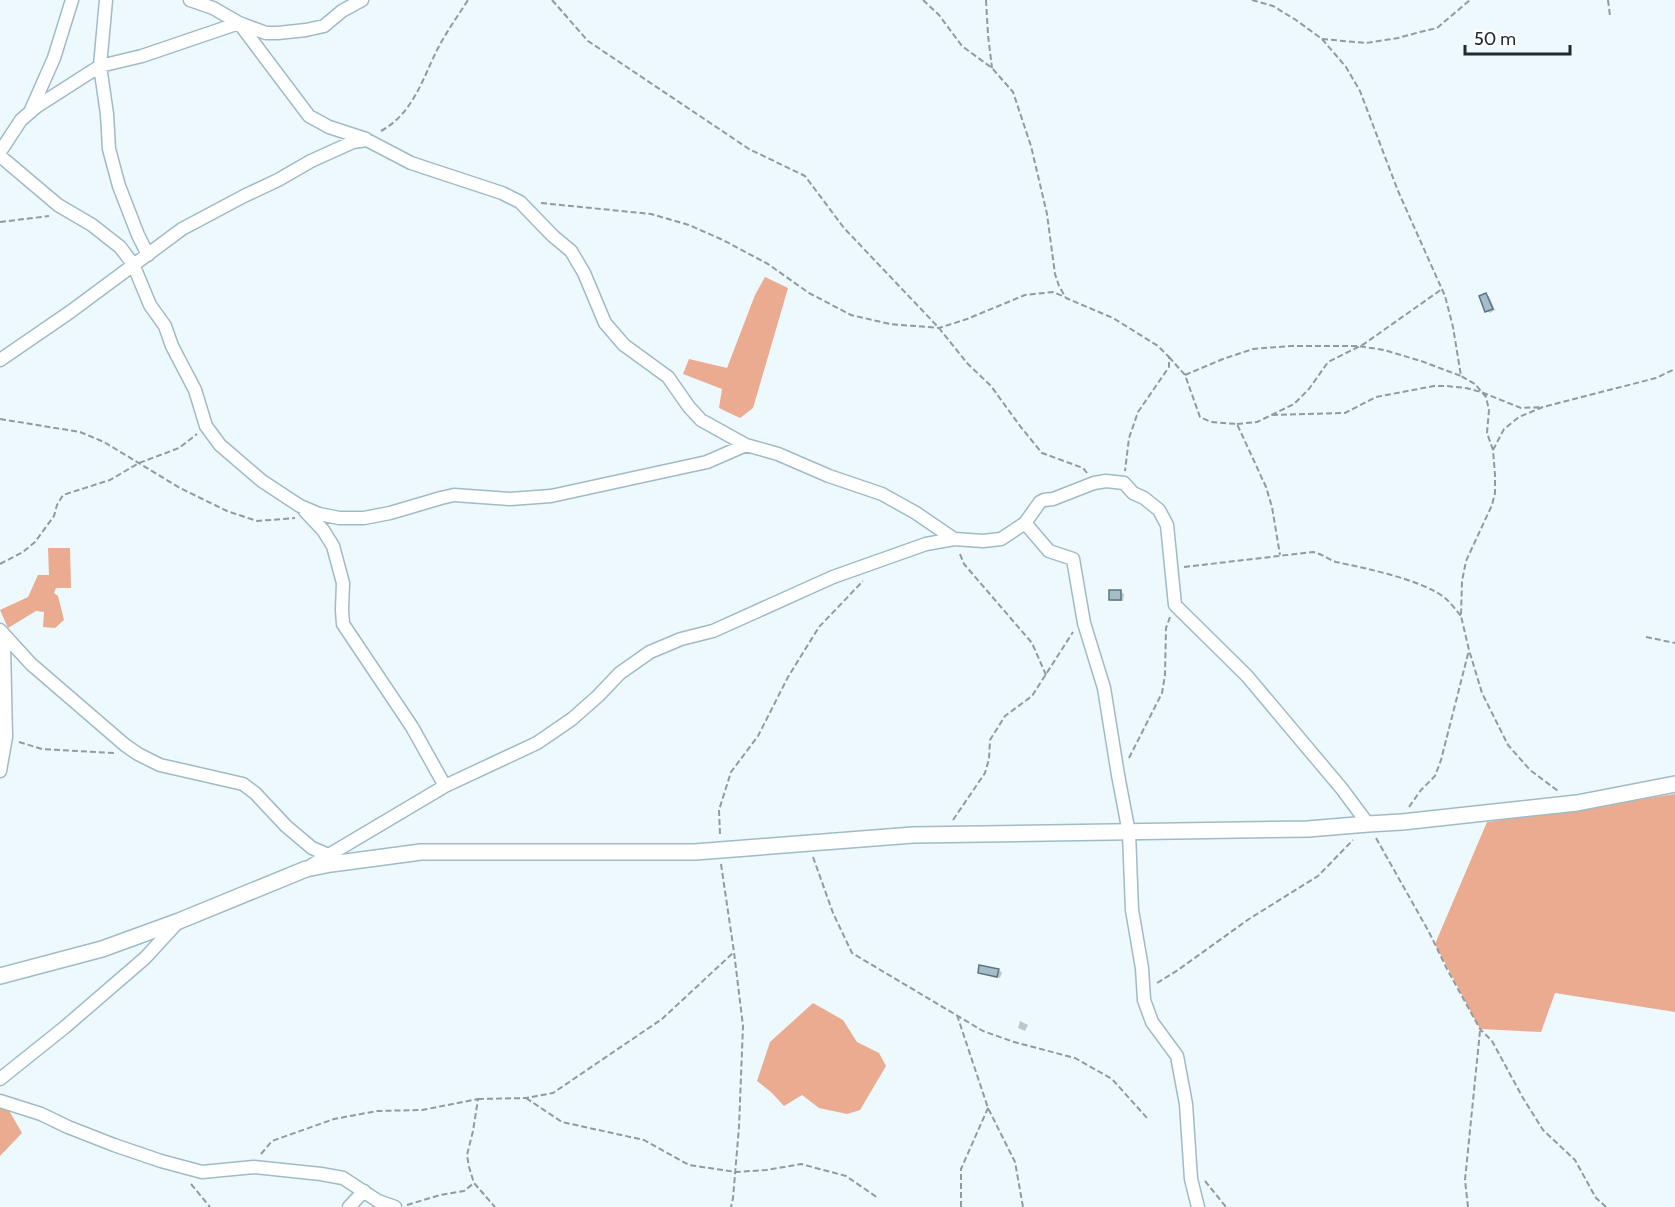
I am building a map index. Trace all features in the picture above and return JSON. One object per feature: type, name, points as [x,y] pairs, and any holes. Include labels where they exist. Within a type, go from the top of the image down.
[{"type":"street","points":[[29,113],[54,57],[72,0]]},
{"type":"street","points":[[106,0],[100,66],[109,149],[119,186],[148,255]]},
{"type":"street","points":[[190,0],[213,8],[239,23],[266,33],[306,30],[324,26],[342,11],[363,0]]},
{"type":"street","points":[[239,23],[142,56],[100,66],[58,92],[21,120],[0,154],[58,206],[92,225],[120,247],[133,264],[150,305],[165,326],[172,346],[195,390],[206,426],[220,445],[262,481],[300,506],[319,514],[339,518],[364,518],[454,495],[510,499],[551,496],[707,462],[746,445]]},
{"type":"street","points":[[239,23],[309,116],[329,127],[367,140],[411,163],[502,193],[520,202],[571,251],[584,273],[605,323],[624,345],[668,377],[688,407],[701,420],[746,445],[778,454],[829,476],[882,494],[916,513],[954,539]]},
{"type":"street","points":[[0,360],[70,312],[182,229],[311,161],[353,142],[367,140]]},
{"type":"street","points":[[0,976],[102,949],[179,921],[306,869],[445,786],[537,743],[572,719],[620,673],[650,652],[681,639],[713,631],[833,577],[926,543],[954,539],[983,541],[1001,538],[1025,523],[1040,502],[1106,481],[1124,483],[1133,493],[1144,498],[1159,510],[1167,525],[1175,605],[1247,676],[1342,789],[1368,824]]},
{"type":"street","points":[[300,506],[323,530],[333,546],[344,583],[343,624],[412,727],[445,786]]},
{"type":"street","points":[[1025,523],[1049,551],[1073,559],[1083,615],[1104,688],[1129,833],[1132,910],[1146,1008],[1152,1022],[1177,1056],[1186,1104],[1191,1179],[1198,1207]]},
{"type":"street","points":[[0,630],[31,664],[138,754],[159,765],[243,784],[312,848],[329,856],[354,861]]},
{"type":"street","points":[[0,635],[4,646],[6,738],[0,771]]},
{"type":"street","points":[[306,869],[421,852],[668,852],[914,835],[1308,829],[1402,822],[1577,803],[1675,784]]},
{"type":"street","points":[[0,1079],[145,958],[179,921]]},
{"type":"street","points":[[0,1101],[42,1114],[114,1145],[202,1172],[254,1167],[321,1174],[343,1178],[378,1201],[397,1207]]},
{"type":"street","points":[[349,1207],[364,1191]]},
{"type":"path","points":[[367,140],[388,128],[402,114],[420,88],[436,52],[468,0]]},
{"type":"path","points":[[552,0],[588,41],[749,149],[805,176],[844,228],[939,328],[967,363],[991,386],[1042,453],[1083,468],[1094,483]]},
{"type":"path","points":[[923,0],[939,15],[962,46],[992,68],[1012,92],[1031,146],[1047,214],[1055,274],[1066,298]]},
{"type":"path","points":[[986,0],[992,68]]},
{"type":"path","points":[[1252,0],[1272,6],[1322,39],[1346,67],[1360,91],[1398,191],[1445,297],[1453,327],[1461,376]]},
{"type":"path","points":[[1322,39],[1366,43],[1437,28],[1470,0]]},
{"type":"path","points":[[1608,0],[1610,16]]},
{"type":"path","points":[[520,202],[651,214],[689,225],[768,264],[809,293],[851,315],[890,324],[939,328],[1025,295],[1053,292],[1113,318],[1158,346],[1185,375],[1200,417],[1211,422],[1237,424],[1257,422],[1294,404],[1309,389],[1328,362],[1358,346],[1442,289]]},
{"type":"path","points":[[0,222],[72,214]]},
{"type":"path","points":[[1185,375],[1253,349],[1290,346],[1358,346],[1384,350],[1421,361],[1461,376],[1474,384],[1486,398],[1489,410],[1487,433],[1493,450],[1495,493],[1492,505],[1466,561],[1462,581],[1461,616],[1469,650],[1482,693],[1508,746],[1530,770],[1577,803]]},
{"type":"path","points":[[1124,483],[1129,438],[1138,412],[1169,367],[1169,357]]},
{"type":"path","points":[[1493,450],[1504,429],[1519,417],[1543,407],[1656,378],[1675,369]]},
{"type":"path","points":[[1272,415],[1345,413],[1376,397],[1434,386],[1466,387],[1521,408],[1543,407]]},
{"type":"path","points":[[0,419],[80,432],[104,442],[189,493],[227,511],[257,521],[311,517]]},
{"type":"path","points":[[1237,424],[1266,487],[1272,507],[1280,555]]},
{"type":"path","points":[[0,564],[35,542],[54,516],[63,495],[110,480],[139,463],[179,448],[206,426]]},
{"type":"path","points":[[954,539],[964,564],[1032,643],[1046,675]]},
{"type":"path","points":[[1173,568],[1313,552],[1336,562],[1427,588],[1444,597],[1461,616]]},
{"type":"path","points":[[731,1207],[740,1127],[743,1026],[721,870],[720,810],[731,772],[758,736],[788,677],[819,627],[862,582],[874,562]]},
{"type":"path","points":[[1129,758],[1162,693],[1165,675],[1166,628],[1175,605]]},
{"type":"path","points":[[943,835],[985,773],[989,759],[990,740],[1005,716],[1032,696],[1083,615]]},
{"type":"path","points":[[1646,636],[1675,643]]},
{"type":"path","points":[[1421,790],[1435,776],[1441,760],[1469,650]]},
{"type":"path","points":[[6,738],[42,749],[138,754]]},
{"type":"path","points":[[1144,991],[1178,970],[1249,919],[1318,876],[1368,824],[1430,932],[1447,969],[1480,1029],[1492,1041],[1523,1098],[1544,1130],[1575,1160],[1596,1198],[1606,1207]]},
{"type":"path","points":[[808,843],[833,913],[852,953],[983,1031],[1014,1042],[1075,1058],[1112,1079],[1147,1118]]},
{"type":"path","points":[[254,1167],[259,1156],[272,1141],[334,1119],[377,1111],[422,1110],[478,1099],[526,1098],[553,1093],[662,1019],[734,951]]},
{"type":"path","points":[[957,1015],[988,1108],[1015,1162],[1023,1207]]},
{"type":"path","points":[[1468,1207],[1465,1180],[1480,1029]]},
{"type":"path","points":[[526,1098],[562,1122],[644,1140],[689,1165],[736,1172],[801,1164],[846,1176],[878,1198]]},
{"type":"path","points":[[478,1099],[467,1155],[474,1183],[495,1207]]},
{"type":"path","points":[[961,1207],[961,1169],[988,1108]]},
{"type":"path","points":[[1190,1163],[1226,1207]]},
{"type":"path","points":[[176,1165],[210,1207]]},
{"type":"path","points":[[397,1207],[464,1191],[474,1183]]},
{"type":"shaded area","points":[[765,277],[788,288],[753,408],[740,418],[719,408],[722,389],[683,374],[689,359],[727,368],[755,295]]},
{"type":"shaded area","points":[[48,548],[70,548],[71,588],[56,588],[54,593],[58,596],[64,620],[55,628],[43,627],[44,612],[36,611],[8,628],[0,610],[28,597],[38,575],[49,575]]},
{"type":"shaded area","points":[[1675,794],[1675,1012],[1555,993],[1541,1032],[1480,1029],[1435,944],[1487,822]]},
{"type":"shaded area","points":[[813,1003],[843,1020],[857,1042],[879,1053],[886,1066],[860,1110],[847,1114],[819,1108],[802,1095],[784,1106],[757,1081],[770,1042]]},
{"type":"shaded area","points":[[0,1095],[22,1133],[0,1156]]},
{"type":"building","points":[[1486,293],[1493,309],[1485,312],[1479,296]]},
{"type":"building","points":[[1109,590],[1121,590],[1121,600],[1109,600]]},
{"type":"building","points":[[979,965],[999,969],[997,977],[978,973]]}]
